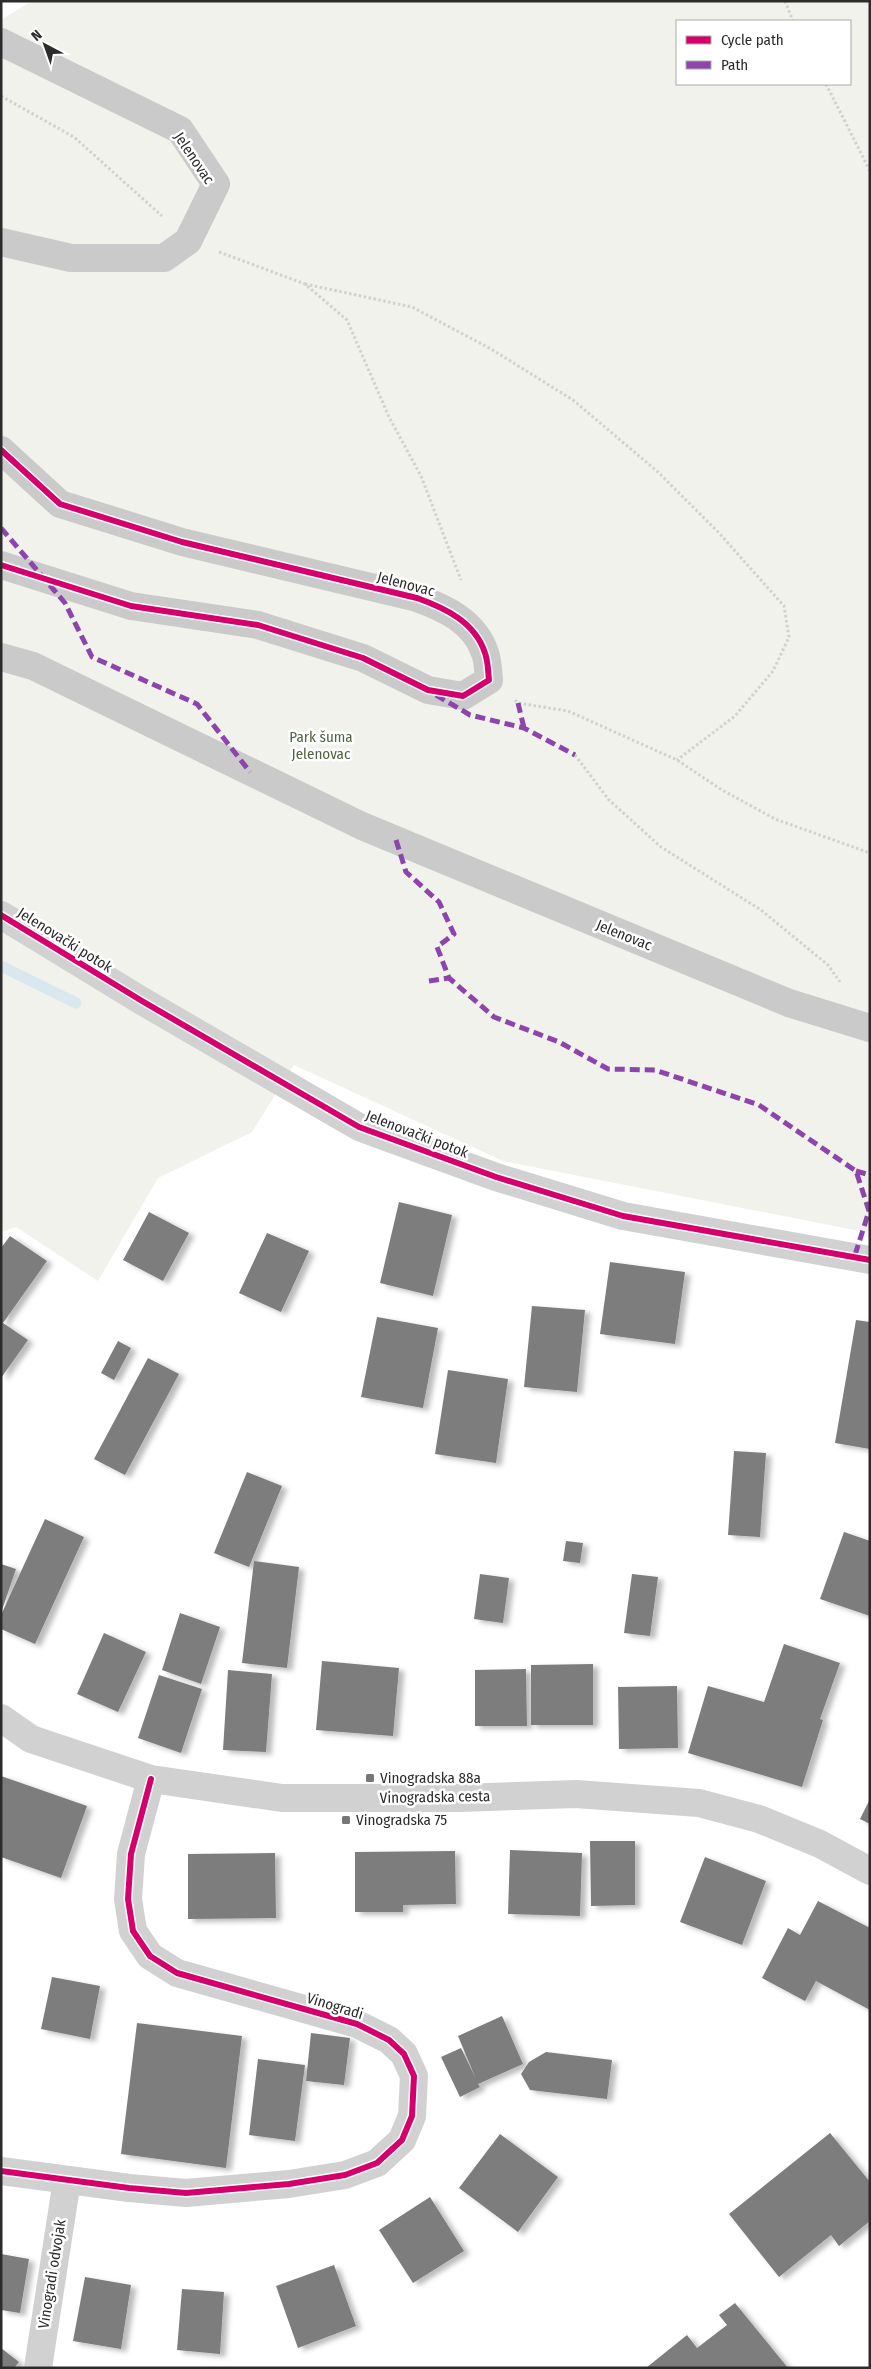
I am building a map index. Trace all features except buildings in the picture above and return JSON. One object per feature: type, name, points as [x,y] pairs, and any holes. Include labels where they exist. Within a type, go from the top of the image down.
[{"type":"street","name":"Jelenovac","points":[[1,42],[180,130],[216,184],[188,241],[164,258],[71,258],[1,242]]},
{"type":"street","name":"Jelenovac","points":[[1,450],[60,504],[182,542],[417,598],[445,608],[472,629],[485,652],[489,680]]},
{"type":"street","points":[[1,565],[131,606],[258,625],[362,658],[428,690],[463,696],[489,680]]},
{"type":"street","name":"Jelenovac","points":[[1,657],[42,671],[362,826],[789,1003],[870,1028]]},
{"type":"street","name":"Jelenovački potok","points":[[1,915],[142,1001],[359,1127],[496,1177],[623,1216],[870,1260]]},
{"type":"street","name":"Vinogradska cesta","points":[[1,1718],[31,1739],[151,1779],[282,1798],[460,1798],[576,1794],[699,1803],[759,1819],[820,1844],[870,1871]]},
{"type":"street","name":"Vinogradi","points":[[1,2171],[186,2193],[289,2184],[345,2175],[377,2163],[402,2140],[412,2116],[414,2076],[404,2054],[389,2040],[357,2024],[177,1974],[150,1956],[133,1931],[128,1899],[131,1854],[151,1779]]},
{"type":"street","name":"Vinogradi odvojak","points":[[38,2368],[67,2180]]},
{"type":"path","points":[[785,1],[793,20]]},
{"type":"path","points":[[827,85],[870,171]]},
{"type":"path","points":[[1,96],[74,137],[188,241],[305,284],[412,307],[491,349],[573,400],[658,472],[719,533],[784,606],[789,637],[773,671],[735,716],[677,760]]},
{"type":"path","points":[[305,284],[347,320],[389,417],[421,476],[461,581]]},
{"type":"path","points":[[489,680],[518,703],[568,711],[677,760],[722,790],[775,819],[870,853]]},
{"type":"path","points":[[575,755],[609,800],[661,847],[761,910],[828,965],[841,985]]},
{"type":"green space","name":"Park šuma Jelenovac","points":[[32,1],[870,1],[870,1233],[503,1161],[294,1065],[252,1132],[158,1178],[98,1281],[16,1227],[1,1232],[1,20]]},
{"type":"waterway","name":"Jelenovački potok","points":[[1,966],[76,1003]]},
{"type":"marked path","points":[[1,528],[65,603],[92,657],[197,704],[250,772]]},
{"type":"marked path","points":[[436,695],[470,715],[524,728],[575,755]]},
{"type":"marked path","points":[[518,703],[524,728]]},
{"type":"marked path","points":[[396,840],[406,872],[439,902],[454,934],[437,947],[449,978],[494,1017],[559,1042],[608,1069],[655,1070],[759,1105],[856,1171],[869,1211],[854,1258]]},
{"type":"marked path","points":[[429,981],[449,978]]},
{"type":"marked path","points":[[856,1171],[870,1175]]},
{"type":"cycle path","points":[[1,450],[60,504],[182,542],[417,598],[438,606],[458,618],[474,633],[486,656],[489,680],[463,696],[428,690],[363,658],[258,625],[131,606],[1,565]]},
{"type":"cycle path","points":[[1,915],[142,1001],[359,1127],[496,1177],[623,1216],[870,1260]]},
{"type":"cycle path","points":[[1,2171],[129,2188],[186,2193],[289,2184],[345,2175],[377,2163],[402,2140],[412,2116],[414,2076],[404,2054],[389,2040],[357,2024],[177,1973],[150,1956],[133,1931],[128,1899],[131,1854],[151,1779]]},
{"type":"place","name":"Vinogradska 88a","points":[[370,1778]]},
{"type":"place","name":"Vinogradska 75","points":[[346,1820]]}]
